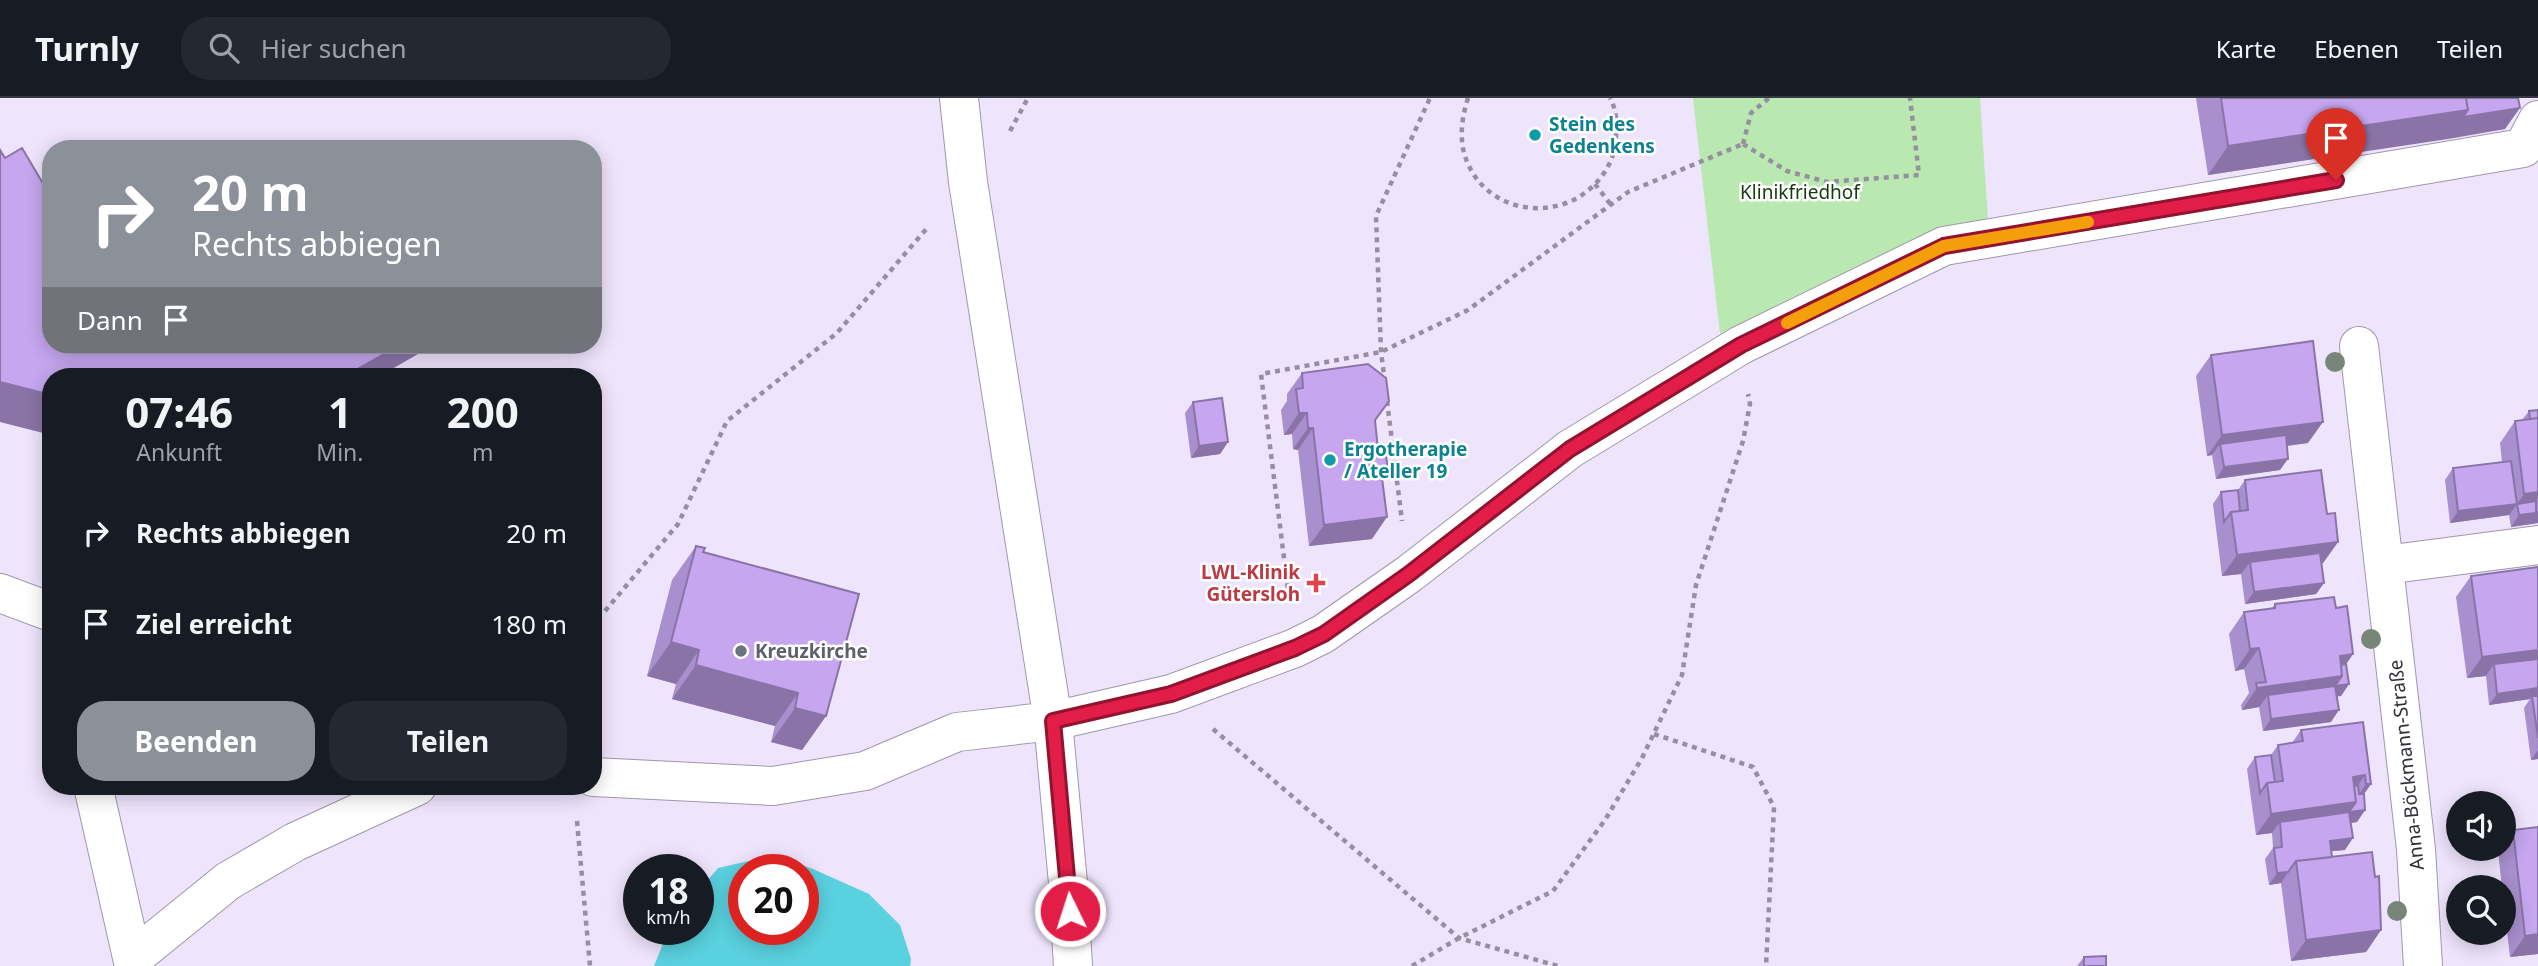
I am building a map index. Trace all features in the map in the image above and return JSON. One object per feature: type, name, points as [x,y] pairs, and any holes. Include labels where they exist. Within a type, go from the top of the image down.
[{"type":"street","points":[[959,98],[968,181],[1053,721],[1073,966]]},
{"type":"street","points":[[602,777],[773,786],[865,771],[957,732],[1053,721],[1171,694],[1295,648],[1324,634],[1409,574],[1570,449],[1741,345],[1944,246],[2523,148],[2538,120]]},
{"type":"street","name":"Anna-Böckmann-Straße","points":[[2359,346],[2416,849],[2423,966]]},
{"type":"street","points":[[2385,565],[2538,545]]},
{"type":"street","points":[[0,593],[42,609]]},
{"type":"street","points":[[95,795],[133,962],[228,881],[295,842],[397,795]]},
{"type":"path","points":[[1409,574],[1381,352],[1376,216],[1430,98]]},
{"type":"path","points":[[1468,98],[1462,118],[1462,143],[1469,166],[1484,187],[1504,202],[1530,209],[1557,208],[1581,197],[1601,179],[1614,155],[1618,129],[1610,98]]},
{"type":"path","points":[[1743,144],[1751,113],[1769,98]]},
{"type":"path","points":[[1743,144],[1787,171],[1827,182],[1919,175],[1910,98]]},
{"type":"path","points":[[1295,648],[1261,374],[1381,352],[1468,310],[1628,192],[1743,144]]},
{"type":"path","points":[[605,611],[678,524],[727,421],[837,332],[968,181]]},
{"type":"path","points":[[1595,184],[1611,205]]},
{"type":"path","points":[[1412,966],[1459,938],[1553,891],[1605,820],[1642,758],[1682,675],[1696,585],[1743,440],[1750,404],[1741,345]]},
{"type":"path","points":[[1171,694],[1459,938],[1558,966]]},
{"type":"path","points":[[1654,734],[1752,767],[1773,807],[1766,966]]},
{"type":"path","points":[[576,813],[590,966]]},
{"type":"green space","name":"Klinikfriedhof","points":[[1693,98],[1980,98],[1988,221],[1939,229],[1720,334]]},
{"type":"water","points":[[728,866],[728,945],[819,945],[819,872],[869,894],[900,925],[911,959],[910,966],[654,966],[663,945],[714,945],[714,873],[718,868]]},
{"type":"building","points":[[2221,98],[2466,98],[2468,110],[2228,146]]},
{"type":"building","points":[[2466,98],[2518,98],[2520,108],[2463,117],[2468,110]]},
{"type":"building","points":[[22,148],[42,182],[42,354],[384,354],[359,368],[42,368],[42,393],[0,382],[0,150],[5,158]]},
{"type":"building","points":[[2313,341],[2323,422],[2222,435],[2211,355]]},
{"type":"building","name":"Ergotherapie / Ateller 19","points":[[1368,364],[1386,378],[1389,401],[1375,420],[1378,450],[1386,455],[1388,471],[1382,478],[1387,517],[1324,525],[1313,428],[1308,428],[1307,413],[1299,413],[1296,389],[1303,388],[1302,373]]},
{"type":"building","points":[[1222,398],[1228,442],[1199,446],[1193,402]]},
{"type":"building","points":[[2538,410],[2538,418],[2530,419],[2529,411]]},
{"type":"building","points":[[2538,418],[2538,492],[2524,494],[2515,421]]},
{"type":"building","points":[[2286,435],[2288,459],[2224,467],[2220,444]]},
{"type":"building","points":[[2511,461],[2517,504],[2458,511],[2453,468]]},
{"type":"building","points":[[2321,470],[2327,514],[2335,513],[2338,542],[2237,555],[2231,512],[2248,510],[2245,480]]},
{"type":"building","points":[[2238,490],[2240,511],[2231,512],[2224,522],[2221,492]]},
{"type":"building","points":[[2536,501],[2536,513],[2519,515],[2517,504]]},
{"type":"building","points":[[696,546],[705,548],[703,552],[859,594],[826,716],[795,708],[798,693],[696,665],[699,650],[671,642]]},
{"type":"building","points":[[2320,553],[2324,583],[2254,592],[2250,562]]},
{"type":"building","points":[[2538,567],[2538,650],[2482,657],[2471,576]]},
{"type":"building","points":[[2334,597],[2336,608],[2347,606],[2353,654],[2340,656],[2342,676],[2257,688],[2256,683],[2266,682],[2259,648],[2250,649],[2244,612],[2275,608],[2275,604]]},
{"type":"building","points":[[2538,659],[2538,688],[2497,694],[2494,664]]},
{"type":"building","points":[[2346,664],[2349,684],[2335,686],[2342,676],[2341,665]]},
{"type":"building","points":[[2335,686],[2339,710],[2271,719],[2268,695]]},
{"type":"building","points":[[2532,696],[2538,696],[2538,738]]},
{"type":"building","points":[[2363,722],[2371,784],[2366,784],[2365,775],[2353,777],[2356,802],[2271,814],[2267,783],[2283,781],[2278,745],[2303,741],[2301,730]]},
{"type":"building","points":[[2271,755],[2275,782],[2267,783],[2260,793],[2255,757]]},
{"type":"building","points":[[2358,785],[2359,794],[2364,794],[2365,810],[2349,812],[2356,802],[2354,786]]},
{"type":"building","points":[[2349,812],[2353,838],[2330,841],[2332,857],[2296,861],[2288,872],[2277,873],[2274,848],[2282,847],[2280,822]]},
{"type":"building","points":[[2538,827],[2538,934],[2525,936],[2516,856],[2516,830]]},
{"type":"building","points":[[2372,852],[2375,877],[2379,876],[2381,930],[2306,940],[2296,861]]},
{"type":"building","points":[[2106,956],[2106,966],[2084,966],[2084,957]]},
{"type":"slow traffic","points":[[1787,323],[1944,246],[2088,222]]},
{"type":"place","name":"Stein des Gedenkens","points":[[1535,135]]},
{"type":"place","name":"Ergotherapie / Ateller 19","points":[[1330,460]]},
{"type":"place","name":"LWL-Klinik Gütersloh","points":[[1316,583]]},
{"type":"place","name":"Kreuzkirche","points":[[741,651]]},
{"type":"route","points":[[1070,911],[1053,721],[1171,694],[1295,648],[1324,634],[1409,574],[1570,449],[1741,345],[1944,246],[2336,180]]}]
